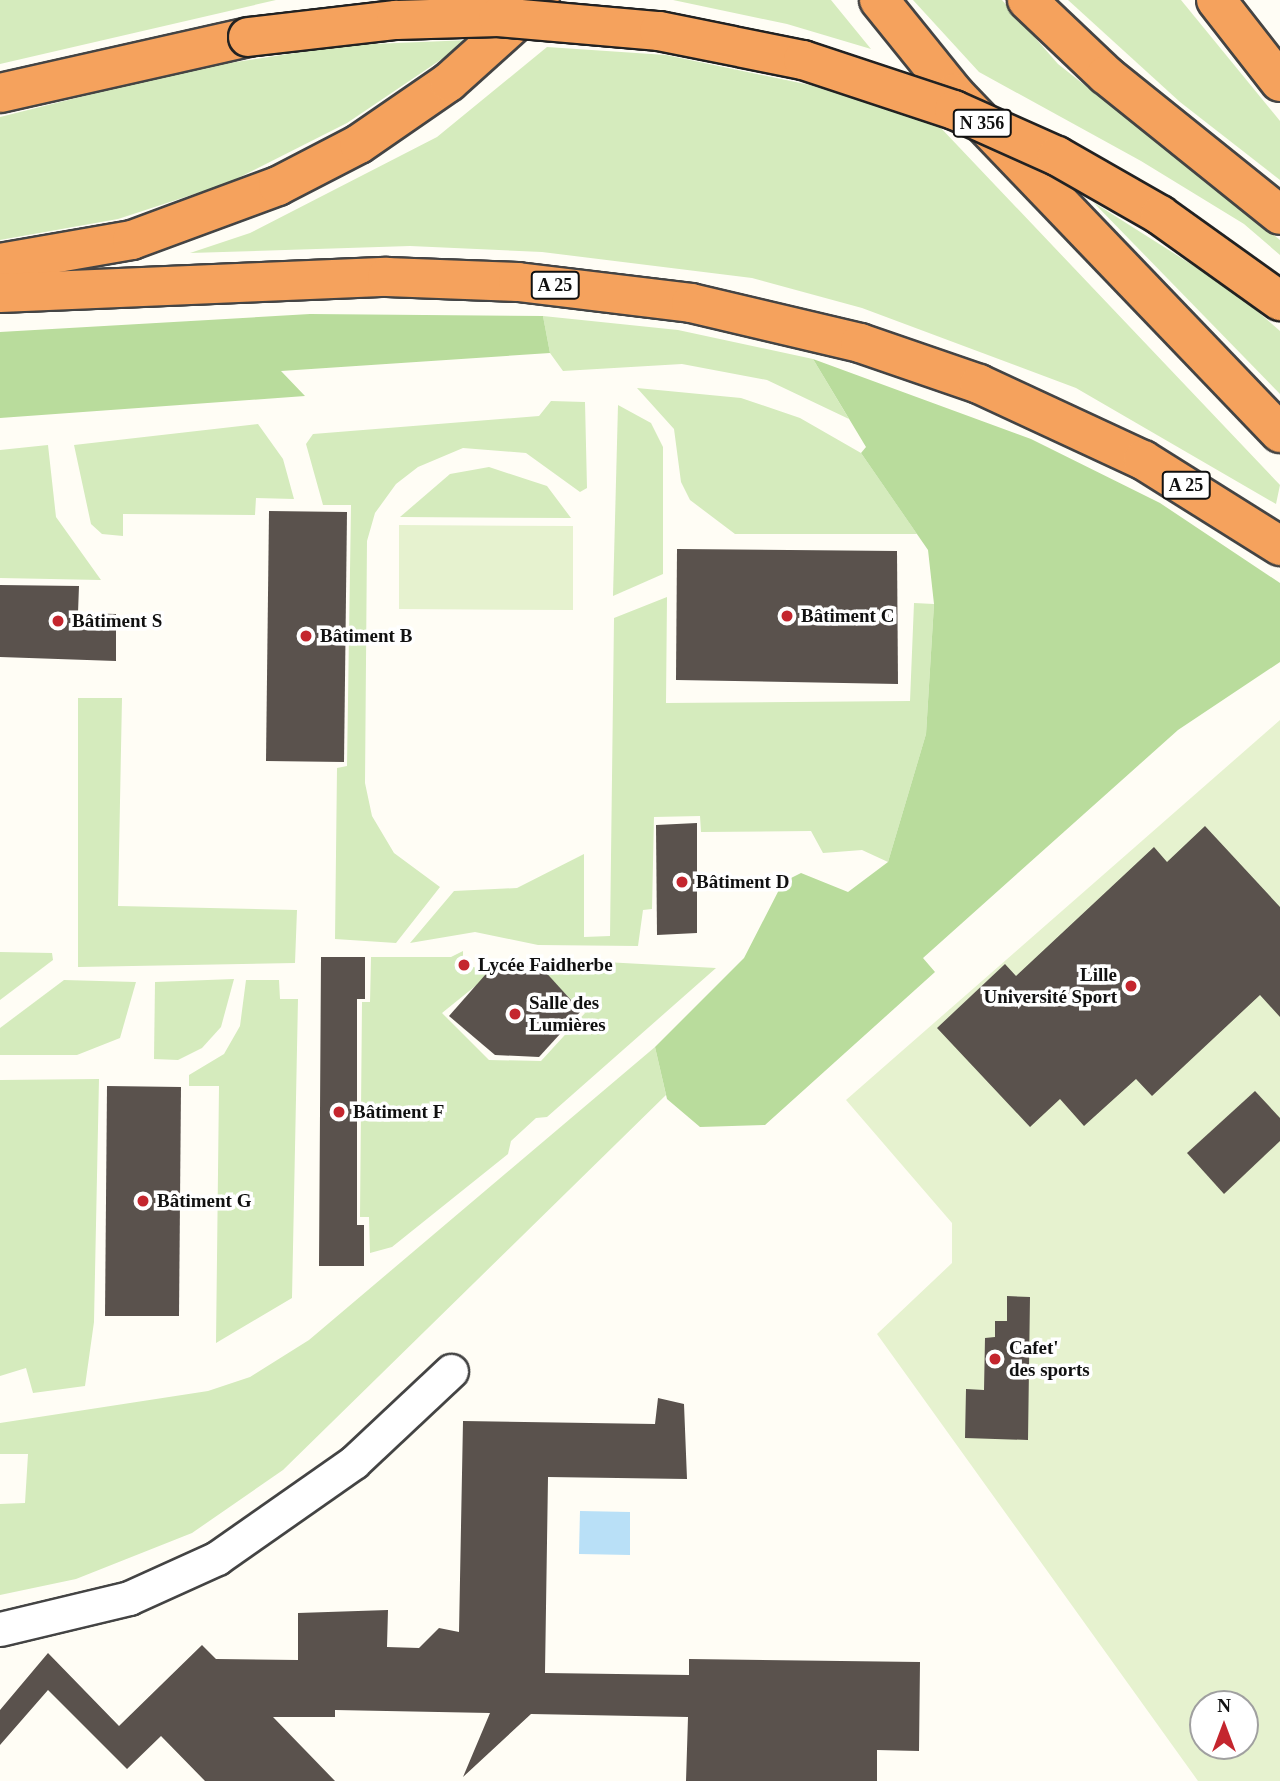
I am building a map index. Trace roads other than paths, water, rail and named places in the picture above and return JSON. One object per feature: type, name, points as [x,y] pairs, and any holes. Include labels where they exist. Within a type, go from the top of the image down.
[{"type":"highway","points":[[0,263],[132,240],[278,186],[427,98],[540,0]]},
{"type":"highway","name":"N 356","points":[[879,0],[983,123],[1280,433]]},
{"type":"highway","points":[[1027,0],[1143,106],[1280,215]]},
{"type":"highway","points":[[1216,0],[1280,82]]},
{"type":"highway","points":[[0,93],[248,37],[396,19],[498,17],[659,31],[803,60],[954,110],[1058,156],[1160,215],[1280,301]]},
{"type":"highway","name":"A 25","points":[[0,293],[233,279],[400,277],[518,282],[691,303],[860,343],[979,384],[1143,460],[1280,546]]},
{"type":"street","points":[[10,1627],[129,1598],[217,1558],[354,1462],[451,1371]]},
{"type":"water","points":[[580,1511],[630,1512],[630,1555],[579,1554]]},
{"type":"place","name":"Bâtiment C","points":[[787,616]]},
{"type":"place","name":"Bâtiment S","points":[[58,621]]},
{"type":"place","name":"Bâtiment B","points":[[306,636]]},
{"type":"place","name":"Bâtiment D","points":[[682,882]]},
{"type":"place","name":"Lycée Faidherbe","points":[[464,965]]},
{"type":"place","name":"Lille Université Sport","points":[[1131,986]]},
{"type":"place","name":"Salle des Lumières","points":[[515,1014]]},
{"type":"place","name":"Bâtiment F","points":[[339,1112]]},
{"type":"place","name":"Bâtiment G","points":[[143,1201]]},
{"type":"place","name":"Cafet' des sports","points":[[995,1359]]}]
